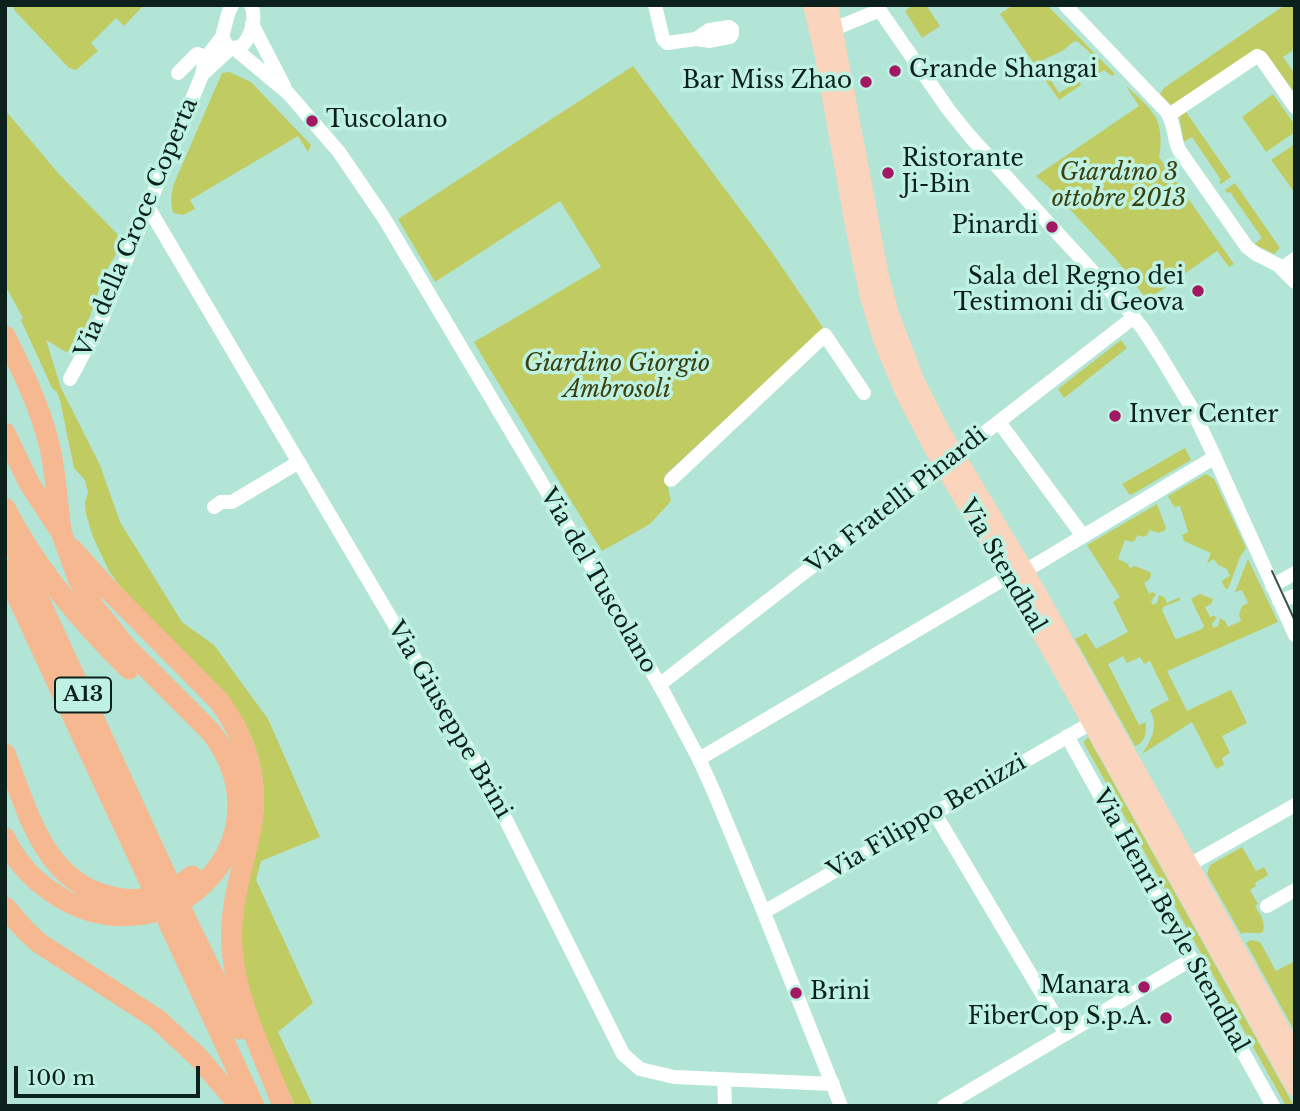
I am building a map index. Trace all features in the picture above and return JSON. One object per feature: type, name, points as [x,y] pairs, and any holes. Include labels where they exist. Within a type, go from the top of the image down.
[{"type":"highway","points":[[5,335],[29,386],[50,446],[63,536],[79,582],[102,619],[127,648],[223,747],[232,768],[238,803],[234,832],[222,863],[203,886],[175,905],[160,911],[132,915],[99,913],[67,902],[30,874],[5,838]]},
{"type":"highway","points":[[5,433],[29,482],[63,536],[108,589],[219,701],[243,741],[252,779],[254,802],[251,830],[235,900],[231,944],[233,965],[251,1026],[280,1106]]},
{"type":"highway","points":[[5,508],[39,565],[62,596],[100,641],[208,750],[220,774],[225,797],[218,839],[205,863],[195,874],[172,890],[131,900],[102,895],[75,882],[46,851],[5,754]]},
{"type":"highway","name":"A13","points":[[5,527],[182,931],[254,1106]]},
{"type":"highway","name":"A13","points":[[5,570],[152,866]]},
{"type":"highway","points":[[5,907],[39,943],[156,1018],[198,1058],[240,1106]]},
{"type":"highway","name":"A13","points":[[182,931],[280,1106]]},
{"type":"main road","name":"Via Stendhal","points":[[812,5],[873,311],[904,392],[949,460],[1189,865],[1295,1054]]},
{"type":"main road","name":"Via Stendhal","points":[[829,5],[875,249],[890,314],[915,380],[937,424],[949,460]]},
{"type":"main road","name":"Via Stendhal","points":[[1017,574],[1091,723],[1295,1087]]},
{"type":"street","points":[[251,5],[254,14],[252,24]]},
{"type":"street","points":[[654,5],[663,38],[667,43],[696,39]]},
{"type":"street","points":[[1065,5],[1169,115],[1179,150],[1247,247],[1282,268],[1295,282]]},
{"type":"street","name":"Via della Croce Coperta","points":[[202,75],[229,44],[227,8]]},
{"type":"street","points":[[834,29],[873,9],[968,134],[1134,317],[1182,390],[1295,635]]},
{"type":"street","name":"Via della Croce Coperta","points":[[178,73],[197,54],[206,57],[229,44],[242,47],[252,24]]},
{"type":"street","name":"Via del Tuscolano","points":[[252,24],[288,93]]},
{"type":"street","name":"Via del Tuscolano","points":[[229,44],[288,93],[339,152],[384,218],[608,596],[699,759],[764,912],[841,1106]]},
{"type":"street","points":[[1169,115],[1257,56],[1295,107]]},
{"type":"street","name":"Via della Croce Coperta","points":[[70,379],[101,321],[202,75],[206,57]]},
{"type":"street","name":"Via Giuseppe Brini","points":[[148,207],[484,776],[623,1054],[640,1069],[674,1077],[833,1084]]},
{"type":"street","points":[[1282,268],[1295,259]]},
{"type":"street","name":"Via Fratelli Pinardi","points":[[659,685],[1134,317]]},
{"type":"street","points":[[671,480],[825,335],[864,393]]},
{"type":"street","points":[[999,422],[1083,536]]},
{"type":"street","points":[[699,759],[1215,457]]},
{"type":"street","points":[[214,507],[221,502],[232,502],[299,462]]},
{"type":"street","points":[[1272,586],[1295,573]]},
{"type":"street","points":[[1279,601],[1295,596]]},
{"type":"street","name":"Via Filippo Benizzi","points":[[764,912],[1091,723]]},
{"type":"street","name":"Via Henri Beyle Stendhal","points":[[1067,736],[1273,1106]]},
{"type":"street","points":[[1189,865],[1295,805]]},
{"type":"street","points":[[934,812],[1066,1034]]},
{"type":"street","points":[[1267,906],[1295,890]]},
{"type":"street","points":[[944,1106],[1192,959]]},
{"type":"street","points":[[724,1080],[725,1106]]},
{"type":"green space","points":[[144,5],[124,26],[116,18],[91,43],[98,51],[76,70],[69,68],[13,6]]},
{"type":"green space","points":[[913,5],[926,5],[940,26],[922,38],[905,11]]},
{"type":"green space","points":[[1013,5],[1047,5],[1115,74],[1112,76],[1104,70],[1090,79],[1087,74],[1099,64],[1096,58],[1076,41],[1041,62],[1059,93],[1078,81],[1081,85],[1059,100],[1000,14]]},
{"type":"green space","points":[[1285,5],[1295,5],[1295,49],[1283,57],[1295,74],[1295,93],[1265,52],[1259,49],[1173,107],[1160,94],[1164,88]]},
{"type":"green space","name":"Giardino Giorgio Ambrosoli","points":[[633,66],[769,248],[824,329],[665,475],[671,501],[650,524],[602,551],[474,342],[601,267],[560,201],[435,282],[398,219]]},
{"type":"green space","points":[[229,72],[251,82],[311,145],[308,152],[298,136],[190,200],[195,209],[183,215],[173,213],[173,186],[222,73]]},
{"type":"green space","name":"Giardino 3 ottobre 2013","points":[[1126,86],[1155,116],[1159,125],[1159,157],[1234,264],[1229,267],[1217,251],[1147,300],[1115,258],[1036,176],[1139,106]]},
{"type":"green space","points":[[1273,94],[1295,125],[1295,132],[1266,152],[1242,117]]},
{"type":"green space","points":[[5,110],[58,173],[124,241],[104,274],[77,347],[66,352],[46,340],[61,388],[100,465],[120,522],[182,622],[214,645],[268,719],[320,837],[261,861],[256,880],[313,1003],[278,1032],[313,1106],[295,1106],[264,1035],[243,975],[241,912],[264,809],[258,754],[248,729],[233,705],[118,584],[108,569],[86,514],[85,502],[88,493],[85,480],[74,468],[60,400],[5,285]]},
{"type":"green space","points":[[1186,112],[1231,177],[1221,184],[1221,180],[1192,137],[1184,142],[1179,116]]},
{"type":"green space","points":[[1295,144],[1295,193],[1271,160]]},
{"type":"green space","points":[[1235,183],[1280,248],[1274,254],[1254,244],[1262,238],[1230,192],[1225,190]]},
{"type":"green space","points":[[1121,340],[1127,348],[1064,398],[1058,389]]},
{"type":"green space","points":[[1185,448],[1191,460],[1131,495],[1122,484]]},
{"type":"green space","points":[[1206,474],[1214,479],[1246,548],[1228,589],[1222,582],[1230,576],[1227,569],[1218,565],[1214,559],[1207,563],[1211,553],[1184,541],[1182,535],[1188,532],[1180,506],[1174,507],[1168,496]]},
{"type":"green space","points":[[1157,504],[1165,530],[1159,533],[1150,530],[1144,537],[1138,535],[1132,542],[1125,540],[1118,559],[1127,563],[1130,568],[1135,566],[1150,572],[1149,580],[1144,583],[1149,594],[1156,594],[1151,601],[1153,605],[1157,603],[1159,595],[1164,597],[1167,603],[1180,597],[1180,600],[1163,607],[1162,610],[1175,638],[1204,626],[1191,599],[1200,594],[1213,599],[1211,604],[1205,607],[1210,617],[1217,617],[1212,624],[1214,628],[1218,626],[1220,618],[1228,627],[1241,621],[1239,615],[1242,606],[1248,603],[1242,590],[1235,592],[1248,559],[1278,622],[1167,671],[1187,711],[1231,690],[1247,723],[1222,736],[1230,753],[1222,758],[1224,765],[1216,769],[1192,722],[1142,754],[1154,728],[1150,710],[1169,700],[1150,661],[1144,664],[1140,657],[1127,663],[1123,656],[1108,664],[1139,725],[1146,722],[1143,740],[1135,746],[1075,639],[1086,633],[1096,649],[1128,632],[1113,602],[1120,597],[1087,545]]},
{"type":"green space","points":[[1088,737],[1294,1106],[1286,1106],[1085,745]]},
{"type":"green space","points":[[1242,847],[1256,871],[1264,867],[1268,875],[1255,883],[1256,886],[1250,890],[1263,921],[1263,932],[1260,933],[1241,934],[1207,874],[1210,865]]},
{"type":"green space","points":[[1251,940],[1260,942],[1276,971],[1295,961],[1295,1032],[1246,943]]},
{"type":"tram line","points":[[1272,571],[1295,621]]},
{"type":"place","name":"Grande Shangai","points":[[895,71]]},
{"type":"place","name":"Bar Miss Zhao","points":[[866,82]]},
{"type":"place","name":"Tuscolano","points":[[312,121]]},
{"type":"place","name":"Ristorante Ji-Bin","points":[[888,173]]},
{"type":"place","name":"Pinardi","points":[[1052,227]]},
{"type":"place","name":"Sala del Regno dei Testimoni di Geova","points":[[1198,291]]},
{"type":"place","name":"Inver Center","points":[[1115,416]]},
{"type":"place","name":"Manara","points":[[1144,987]]},
{"type":"place","name":"Brini","points":[[796,993]]},
{"type":"place","name":"FiberCop S.p.A.","points":[[1166,1018]]}]
